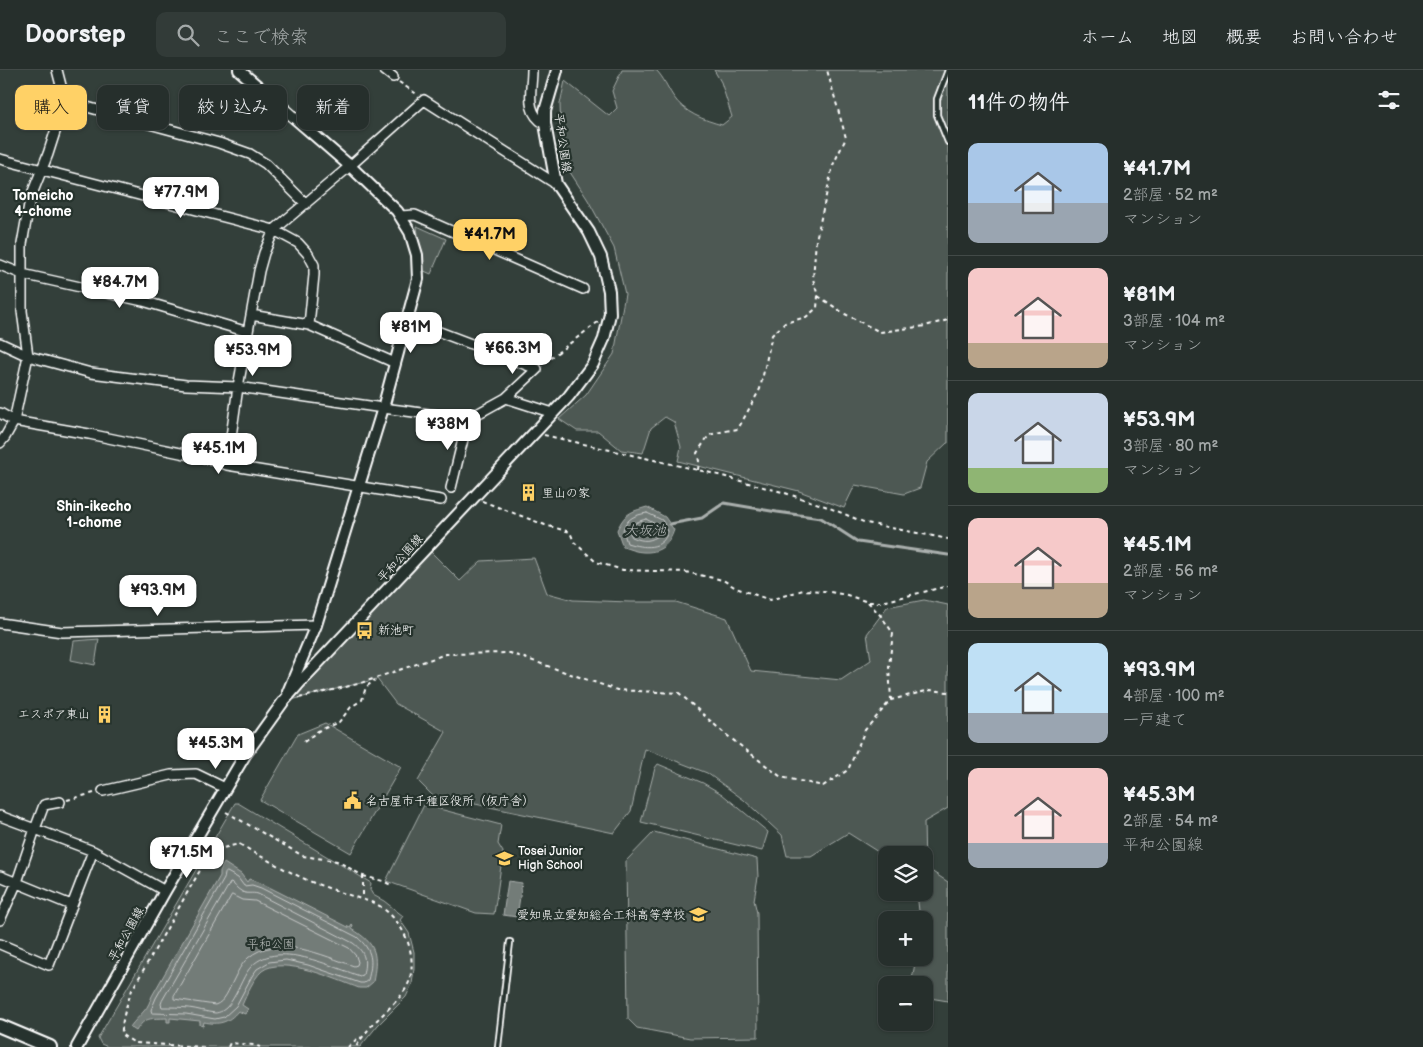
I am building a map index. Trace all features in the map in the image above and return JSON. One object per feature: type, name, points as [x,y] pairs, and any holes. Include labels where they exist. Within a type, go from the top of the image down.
[{"type":"main road","points":[[0,1026],[50,1047]]},
{"type":"street","points":[[57,70],[61,85]]},
{"type":"street","points":[[240,70],[350,166],[397,211],[410,232],[417,255],[418,279],[383,408],[316,624],[283,702]]},
{"type":"street","points":[[384,70],[393,77]]},
{"type":"street","points":[[532,70],[531,109],[536,120],[545,124]]},
{"type":"street","name":"平和公園線","points":[[77,1047],[225,788],[245,755],[283,702],[569,396],[594,364],[604,339],[610,314],[609,291],[601,257],[589,232],[556,184],[545,124],[545,111],[557,70]]},
{"type":"street","points":[[227,465],[238,387],[259,271],[274,230],[424,100],[556,184]]},
{"type":"street","points":[[87,106],[219,143],[250,154],[266,164],[306,204]]},
{"type":"street","points":[[0,443],[14,421],[28,356],[22,311],[22,244],[30,199],[56,130]]},
{"type":"street","points":[[0,159],[274,230],[298,243],[308,254],[314,265],[309,325]]},
{"type":"street","points":[[400,216],[415,215],[584,289]]},
{"type":"street","points":[[0,265],[22,274],[143,302],[248,332]]},
{"type":"street","points":[[251,316],[309,325],[395,363]]},
{"type":"street","points":[[0,343],[28,356],[91,373],[186,385],[238,387],[468,419],[506,398],[536,369],[408,320]]},
{"type":"street","points":[[506,398],[553,413]]},
{"type":"street","points":[[0,413],[14,421],[89,434],[214,460],[227,465],[441,500]]},
{"type":"street","points":[[452,488],[468,419]]},
{"type":"street","points":[[0,624],[62,632],[316,624]]},
{"type":"street","points":[[103,792],[179,774],[196,774],[225,788]]},
{"type":"street","points":[[0,920],[17,882],[44,805],[60,802]]},
{"type":"street","points":[[0,816],[93,852],[165,891]]},
{"type":"street","points":[[0,944],[49,965],[93,852]]},
{"type":"street","points":[[0,876],[71,905]]},
{"type":"lane","points":[[948,70],[936,99],[937,115],[948,142]]},
{"type":"lane","points":[[498,1047],[510,942]]},
{"type":"path","points":[[698,470],[699,461],[697,453],[709,436],[738,429],[760,389],[772,336],[785,323],[806,317],[817,308],[818,296],[813,279],[816,240],[834,165],[846,138],[827,70]]},
{"type":"path","points":[[393,77],[424,100]]},
{"type":"path","points":[[818,296],[845,314],[880,332],[926,326],[948,320]]},
{"type":"path","points":[[536,369],[610,314]]},
{"type":"path","points":[[534,433],[698,470],[782,492],[825,506],[866,523],[948,539]]},
{"type":"path","points":[[473,498],[570,532],[574,542],[596,562],[623,570],[685,572],[723,580],[736,588],[770,600],[803,590],[824,590],[868,602],[882,602],[948,586]]},
{"type":"path","points":[[868,602],[893,633],[889,666],[891,700]]},
{"type":"path","points":[[283,702],[377,678],[446,654],[510,653],[617,690],[679,693],[724,733],[781,777],[823,786],[848,770],[865,730],[891,700],[930,690],[948,692]]},
{"type":"path","points":[[304,742],[318,731],[338,722],[351,707],[362,700],[366,686],[377,678]]},
{"type":"path","points":[[60,802],[103,792]]},
{"type":"path","points":[[226,812],[303,856],[338,861],[363,876],[383,881],[392,886]]},
{"type":"path","points":[[204,1047],[134,1043],[124,1037],[121,1032],[126,1006],[132,990],[211,851],[239,844],[314,882],[375,903],[387,912],[406,934],[411,950],[411,970],[408,982],[404,991],[376,1021],[356,1047]]},
{"type":"path","points":[[363,876],[363,899]]},
{"type":"path","points":[[348,1047],[359,1037],[362,1038]]},
{"type":"path","points":[[228,1047],[230,1044],[260,1047]]},
{"type":"green space","points":[[622,70],[656,70],[673,96],[683,107],[701,118],[722,125],[732,117],[721,82],[714,70],[948,70],[948,443],[927,462],[920,488],[904,494],[855,485],[844,508],[799,491],[678,461],[681,447],[674,422],[665,417],[651,428],[643,453],[621,450],[598,431],[577,431],[559,419],[586,395],[614,354],[625,294],[614,248],[588,200],[566,166],[561,133],[560,104],[565,81],[609,116],[617,108],[612,91]]},
{"type":"green space","points":[[417,226],[446,239],[431,274],[422,270]]},
{"type":"green space","points":[[428,549],[460,581],[481,561],[534,558],[547,593],[573,600],[676,602],[727,618],[751,671],[841,680],[871,660],[867,634],[887,607],[924,600],[948,605],[948,808],[924,822],[925,846],[878,846],[878,852],[848,833],[811,856],[787,856],[782,835],[744,800],[707,773],[645,749],[631,811],[614,833],[432,795],[418,781],[446,732],[396,704],[377,679],[283,702]]},
{"type":"green space","points":[[99,639],[95,665],[71,660],[74,641]]},
{"type":"green space","points":[[325,723],[401,767],[351,853],[260,800],[298,734]]},
{"type":"green space","points":[[658,764],[703,783],[722,794],[768,832],[762,851],[641,822],[655,768]]},
{"type":"green space","name":"平和公園","points":[[235,803],[238,803],[371,883],[370,890],[373,895],[403,916],[400,920],[409,933],[414,952],[412,984],[406,997],[378,1025],[360,1047],[108,1047],[101,1044],[98,1038]]},
{"type":"green space","points":[[424,805],[501,825],[498,844],[503,852],[494,914],[476,913],[386,881]]},
{"type":"green space","points":[[654,832],[757,859],[758,877],[754,900],[757,913],[758,1037],[690,1038],[637,1028],[628,1019],[626,861]]},
{"type":"green space","points":[[933,872],[948,882],[948,1001],[933,998],[933,976],[913,976],[915,966],[933,966],[933,911],[919,911],[918,901],[933,901]]},
{"type":"water","name":"大坂池","points":[[647,507],[665,517],[674,530],[669,540],[663,547],[649,552],[638,552],[623,547],[617,530],[620,524],[629,514]]},
{"type":"water","points":[[224,863],[241,874],[247,882],[249,879],[263,884],[350,928],[352,925],[352,929],[367,940],[374,951],[373,982],[366,988],[359,988],[310,970],[296,967],[271,967],[262,971],[250,987],[242,1005],[248,1009],[245,1014],[238,1011],[227,1021],[219,1023],[204,1022],[203,1026],[200,1025],[200,1021],[170,1018],[170,1022],[167,1022],[167,1018],[146,1021],[136,1031],[130,1027],[148,1006],[220,876]]},
{"type":"water","points":[[508,881],[522,883],[517,917],[503,915]]},
{"type":"waterway","points":[[670,524],[702,518],[724,503],[821,518],[858,542],[948,555]]},
{"type":"place","name":"里山の家","points":[[528,493]]},
{"type":"place","name":"新池町","points":[[364,630]]},
{"type":"place","name":"エスポア東山","points":[[104,714]]},
{"type":"place","name":"名古屋市千種区役所（仮庁舎）","points":[[352,801]]},
{"type":"place","name":"Tosei Junior High School","points":[[504,858]]},
{"type":"place","name":"愛知県立愛知総合工科高等学校","points":[[699,915]]},
{"type":"district","name":"Tomeicho 4-chome","points":[[43,204]]},
{"type":"district","name":"Shin-ikecho 1-chome","points":[[94,514]]}]
